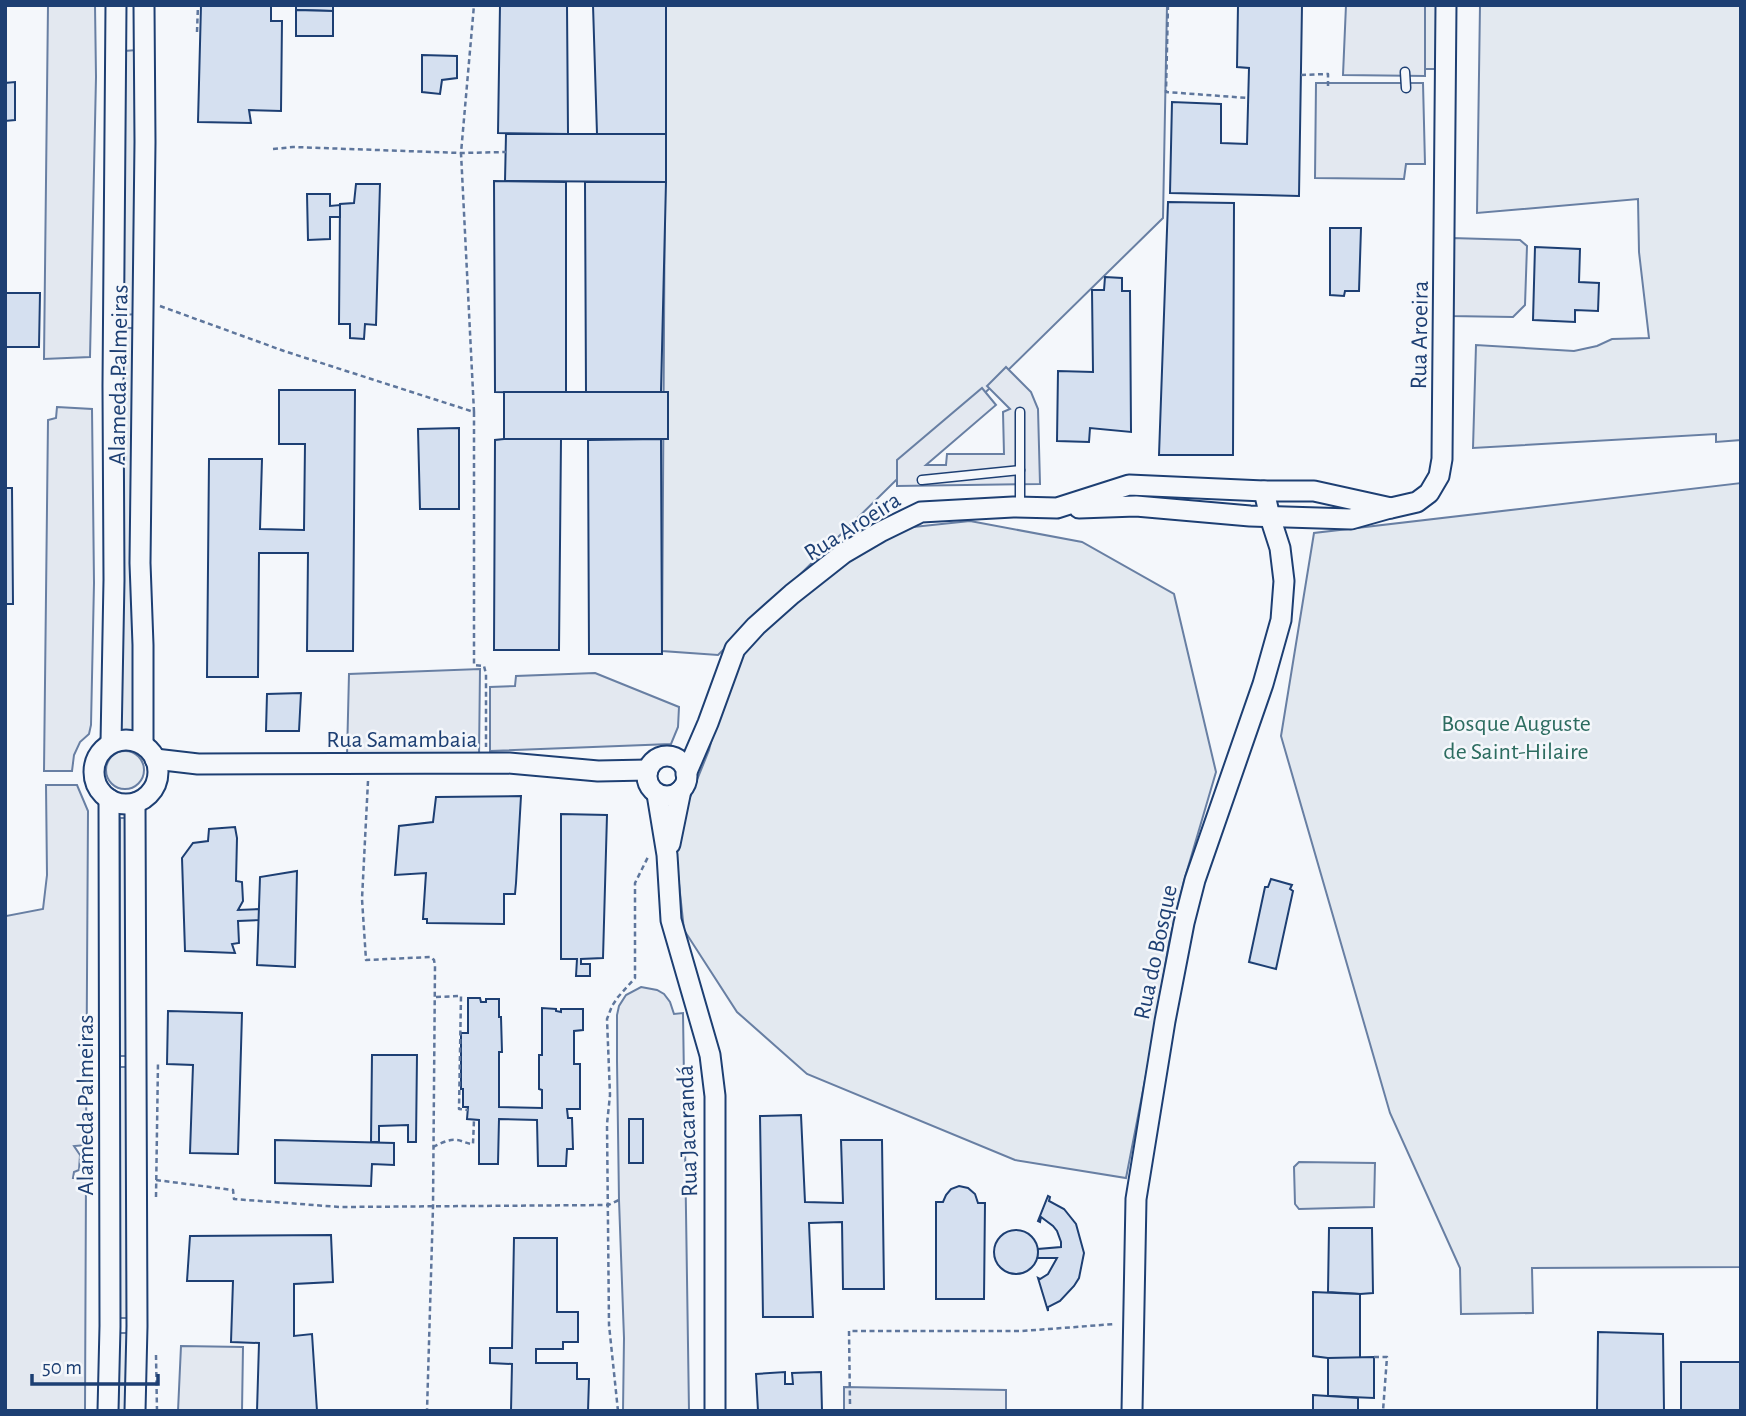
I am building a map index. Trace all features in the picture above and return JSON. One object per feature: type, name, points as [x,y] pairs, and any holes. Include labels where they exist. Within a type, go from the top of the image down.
[{"type":"street","name":"Alameda Palmeiras","points":[[111,743],[116,5]]},
{"type":"street","name":"Alameda Palmeiras","points":[[144,5],[145,168],[140,563],[149,752]]},
{"type":"street","name":"Rua Aroeira","points":[[681,774],[708,723],[735,649],[756,626],[844,554],[921,512],[1057,508],[1129,485],[1314,491],[1391,508],[1417,502],[1429,493],[1438,476],[1442,459],[1446,5]]},
{"type":"street","points":[[1264,491],[1270,517]]},
{"type":"street","points":[[1057,508],[1136,506],[1270,517],[1351,519],[1391,508]]},
{"type":"street","name":"Rua do Bosque","points":[[1132,1411],[1136,1199],[1184,923],[1195,880],[1263,684],[1281,620],[1284,581],[1280,548],[1270,517]]},
{"type":"street","points":[[129,740],[149,752],[158,772],[152,791],[144,798],[126,804],[109,799],[102,793],[94,775],[94,766],[104,749],[111,743],[129,740]]},
{"type":"street","name":"Rua Samambaia","points":[[149,752],[198,764],[509,763],[598,771],[648,771]]},
{"type":"street","points":[[662,757],[681,774],[670,796],[657,794],[647,777],[656,760],[662,757]]},
{"type":"street","points":[[658,855],[681,774]]},
{"type":"street","points":[[657,794],[658,855]]},
{"type":"street","name":"Alameda Palmeiras","points":[[108,1411],[109,799]]},
{"type":"street","name":"Alameda Palmeiras","points":[[135,803],[135,1411]]},
{"type":"street","name":"Rua Jacarandá","points":[[658,855],[671,920],[710,1055],[715,1096],[715,1411]]},
{"type":"lane","points":[[1405,72],[1406,88]]},
{"type":"lane","points":[[1020,412],[1020,507]]},
{"type":"lane","points":[[922,480],[1020,470]]},
{"type":"path","points":[[197,32],[198,5]]},
{"type":"path","points":[[474,5],[461,153],[474,412],[474,666],[484,666],[486,674],[485,764]]},
{"type":"path","points":[[1168,5],[1166,92],[1248,98]]},
{"type":"path","points":[[1301,75],[1328,74],[1328,89]]},
{"type":"path","points":[[273,149],[293,147],[506,152]]},
{"type":"path","points":[[157,305],[284,351],[474,412]]},
{"type":"path","points":[[369,775],[362,900],[366,960],[431,957],[435,966],[433,1207],[427,1411]]},
{"type":"path","points":[[618,1411],[609,1325],[607,1124],[610,1094],[607,1019],[618,997],[635,978],[635,883],[658,855]]},
{"type":"path","points":[[435,997],[461,996],[459,1109],[468,1110]]},
{"type":"path","points":[[433,1147],[447,1140],[473,1144],[474,1120]]},
{"type":"path","points":[[156,1180],[233,1190],[234,1199],[340,1207],[608,1205],[620,1200]]},
{"type":"path","points":[[850,1404],[849,1331],[1022,1331],[1116,1324]]},
{"type":"path","points":[[1374,1357],[1387,1357],[1383,1411]]},
{"type":"green space","points":[[666,5],[1167,5],[1163,218],[718,655],[662,651]]},
{"type":"green space","points":[[1425,5],[1437,5],[1436,69],[1424,69]]},
{"type":"green space","points":[[1480,5],[1741,5],[1741,440],[1716,442],[1716,434],[1473,448],[1476,345],[1574,351],[1597,346],[1612,339],[1649,338],[1639,252],[1638,199],[1477,213]]},
{"type":"green space","points":[[137,50],[137,314],[123,315],[124,51]]},
{"type":"green space","points":[[123,328],[136,328],[136,732],[120,734]]},
{"type":"green space","name":"Bosque Auguste de Saint-Hilaire","points":[[1741,483],[1741,1267],[1532,1268],[1533,1313],[1461,1314],[1460,1268],[1390,1113],[1281,736],[1314,533]]},
{"type":"green space","points":[[970,521],[1082,542],[1174,594],[1216,772],[1169,943],[1126,1178],[1015,1160],[807,1074],[737,1012],[684,930],[674,837],[709,750],[732,660],[801,595],[885,530]]},
{"type":"green space","points":[[125,751],[138,757],[144,770],[138,783],[125,789],[112,783],[106,770],[112,757]]},
{"type":"green space","points":[[120,818],[131,818],[130,1056],[119,1056]]},
{"type":"green space","points":[[118,1067],[130,1067],[129,1318],[118,1318]]},
{"type":"green space","points":[[1299,1162],[1375,1163],[1374,1207],[1299,1209],[1295,1204],[1294,1167]]},
{"type":"green space","points":[[119,1333],[129,1333],[128,1411],[118,1411]]},
{"type":"shaded area","points":[[48,5],[95,5],[90,357],[44,359]]},
{"type":"shaded area","points":[[1346,5],[1425,5],[1425,76],[1343,75]]},
{"type":"shaded area","points":[[1316,83],[1423,83],[1425,164],[1406,164],[1404,179],[1315,178]]},
{"type":"shaded area","points":[[1451,238],[1520,240],[1527,246],[1525,305],[1513,317],[1450,316]]},
{"type":"shaded area","points":[[1006,367],[1031,392],[1038,409],[1040,484],[897,486],[897,460],[982,388],[996,405],[926,465],[946,465],[947,454],[1004,454],[1003,412],[1010,409],[987,386]]},
{"type":"shaded area","points":[[57,407],[92,409],[94,583],[91,725],[89,734],[80,742],[74,755],[72,771],[44,771],[48,420],[56,418]]},
{"type":"shaded area","points":[[480,669],[479,758],[347,756],[349,674]]},
{"type":"shaded area","points":[[595,673],[679,707],[678,727],[671,744],[490,751],[490,687],[515,686],[516,676]]},
{"type":"shaded area","points":[[46,785],[77,785],[88,811],[86,1145],[74,1146],[80,1155],[79,1170],[74,1172],[73,1178],[86,1178],[85,1411],[5,1411],[6,916],[43,909],[47,875]]},
{"type":"shaded area","points":[[641,987],[664,994],[674,1014],[683,1013],[689,1411],[623,1411],[624,1338],[617,1015],[626,995]]},
{"type":"shaded area","points":[[181,1346],[243,1347],[242,1411],[178,1411]]},
{"type":"shaded area","points":[[844,1387],[1006,1390],[1006,1411],[844,1411]]},
{"type":"building","points":[[201,5],[271,5],[271,21],[282,21],[281,111],[249,110],[251,123],[198,122]]},
{"type":"building","points":[[296,5],[333,5],[333,11],[296,10]]},
{"type":"building","points":[[500,5],[567,5],[568,134],[498,133]]},
{"type":"building","points":[[593,5],[666,5],[666,134],[597,134]]},
{"type":"building","points":[[1238,5],[1302,5],[1299,196],[1170,193],[1172,102],[1221,104],[1221,143],[1247,144],[1249,68],[1237,67]]},
{"type":"building","points":[[296,10],[333,11],[333,36],[296,36]]},
{"type":"building","points":[[422,55],[457,56],[457,78],[442,80],[440,94],[422,92]]},
{"type":"building","points":[[15,82],[15,120],[5,121],[5,83]]},
{"type":"building","points":[[506,134],[666,134],[666,182],[505,181]]},
{"type":"building","points":[[494,181],[566,182],[566,393],[495,392]]},
{"type":"building","points":[[585,182],[666,182],[661,392],[586,393]]},
{"type":"building","points":[[356,184],[380,184],[376,325],[365,324],[364,339],[350,338],[350,324],[339,324],[340,204],[354,203]]},
{"type":"building","points":[[307,194],[330,194],[330,206],[340,205],[340,217],[330,217],[330,239],[308,240]]},
{"type":"building","points":[[1168,202],[1234,203],[1233,455],[1159,455]]},
{"type":"building","points":[[1330,228],[1361,228],[1359,291],[1345,291],[1344,296],[1330,295]]},
{"type":"building","points":[[1535,247],[1580,249],[1579,282],[1599,283],[1598,311],[1575,310],[1575,322],[1533,320]]},
{"type":"building","points":[[1105,277],[1122,278],[1122,291],[1130,291],[1131,432],[1090,428],[1089,442],[1057,441],[1058,371],[1093,372],[1092,290],[1104,290]]},
{"type":"building","points":[[5,293],[40,293],[39,347],[5,347]]},
{"type":"building","points":[[279,390],[355,390],[353,651],[307,651],[308,553],[259,553],[258,677],[207,677],[209,459],[262,459],[260,529],[304,530],[305,444],[279,444]]},
{"type":"building","points":[[504,392],[668,392],[668,439],[504,439]]},
{"type":"building","points":[[459,428],[459,509],[420,509],[418,429]]},
{"type":"building","points":[[561,439],[559,650],[494,650],[495,440]]},
{"type":"building","points":[[661,439],[662,654],[589,654],[588,440]]},
{"type":"building","points":[[5,488],[12,488],[13,604],[5,604]]},
{"type":"building","points":[[301,693],[299,731],[266,731],[267,694]]},
{"type":"building","points":[[521,796],[515,894],[504,894],[504,924],[427,923],[427,919],[423,919],[426,873],[395,875],[399,826],[433,822],[436,797]]},
{"type":"building","points":[[561,814],[607,815],[603,958],[581,959],[581,964],[590,964],[590,976],[576,976],[577,959],[561,959]]},
{"type":"building","points":[[235,827],[236,881],[242,882],[243,901],[238,910],[259,909],[259,920],[238,921],[239,943],[232,944],[235,953],[185,951],[182,858],[193,843],[208,841],[209,829]]},
{"type":"building","points":[[297,871],[295,967],[257,965],[260,877]]},
{"type":"building","points":[[1271,879],[1292,885],[1290,889],[1293,891],[1276,969],[1249,962],[1265,887],[1268,887]]},
{"type":"building","points":[[468,998],[480,998],[481,1002],[486,1002],[486,999],[499,999],[502,1052],[499,1052],[499,1107],[542,1108],[539,1055],[542,1055],[542,1008],[561,1012],[561,1009],[583,1009],[583,1030],[574,1031],[574,1064],[580,1064],[580,1109],[567,1109],[568,1118],[572,1118],[573,1149],[567,1149],[566,1166],[538,1166],[537,1120],[499,1119],[498,1164],[479,1164],[479,1120],[467,1119],[468,1107],[463,1107],[461,1089],[461,1033],[468,1033]]},
{"type":"building","points":[[168,1011],[242,1013],[238,1154],[190,1153],[193,1065],[167,1064]]},
{"type":"building","points":[[372,1055],[417,1055],[416,1142],[408,1142],[408,1125],[379,1126],[379,1142],[371,1142]]},
{"type":"building","points":[[801,1115],[805,1202],[843,1203],[841,1140],[882,1140],[884,1289],[843,1289],[842,1222],[809,1223],[813,1317],[763,1317],[760,1116]]},
{"type":"building","points":[[629,1119],[643,1119],[643,1163],[629,1163]]},
{"type":"building","points":[[275,1140],[394,1143],[394,1165],[372,1164],[371,1186],[275,1183]]},
{"type":"building","points":[[959,1186],[968,1188],[975,1194],[978,1203],[985,1203],[984,1299],[936,1299],[936,1202],[943,1202],[951,1189]]},
{"type":"building","points":[[1048,1196],[1049,1201],[1064,1209],[1076,1224],[1084,1253],[1079,1278],[1060,1301],[1048,1307],[1048,1311],[1038,1278],[1048,1274],[1057,1258],[1037,1258],[1038,1249],[1061,1247],[1061,1242],[1053,1226],[1041,1217],[1040,1222],[1038,1221]]},
{"type":"building","points":[[1329,1228],[1372,1228],[1373,1293],[1328,1292]]},
{"type":"building","points":[[1016,1230],[1025,1231],[1032,1236],[1037,1243],[1037,1261],[1032,1268],[1025,1273],[1016,1274],[1007,1273],[1000,1268],[995,1261],[994,1252],[995,1243],[1000,1236],[1007,1231]]},
{"type":"building","points":[[331,1235],[333,1282],[294,1284],[294,1336],[312,1334],[317,1411],[257,1411],[259,1343],[231,1342],[233,1281],[187,1281],[190,1236]]},
{"type":"building","points":[[514,1238],[557,1238],[557,1312],[578,1312],[578,1342],[563,1342],[563,1349],[536,1349],[536,1363],[577,1363],[577,1379],[589,1379],[588,1411],[511,1411],[512,1364],[490,1363],[490,1348],[512,1348]]},
{"type":"building","points":[[1313,1292],[1360,1294],[1360,1358],[1313,1356]]},
{"type":"building","points":[[1598,1332],[1663,1334],[1664,1411],[1597,1411]]},
{"type":"building","points":[[1374,1357],[1374,1398],[1328,1396],[1328,1358]]},
{"type":"building","points":[[1681,1362],[1741,1362],[1741,1411],[1681,1411]]},
{"type":"building","points":[[785,1372],[785,1384],[793,1384],[792,1373],[821,1372],[822,1411],[758,1411],[756,1374]]},
{"type":"building","points":[[1313,1395],[1358,1398],[1358,1411],[1313,1411]]}]
